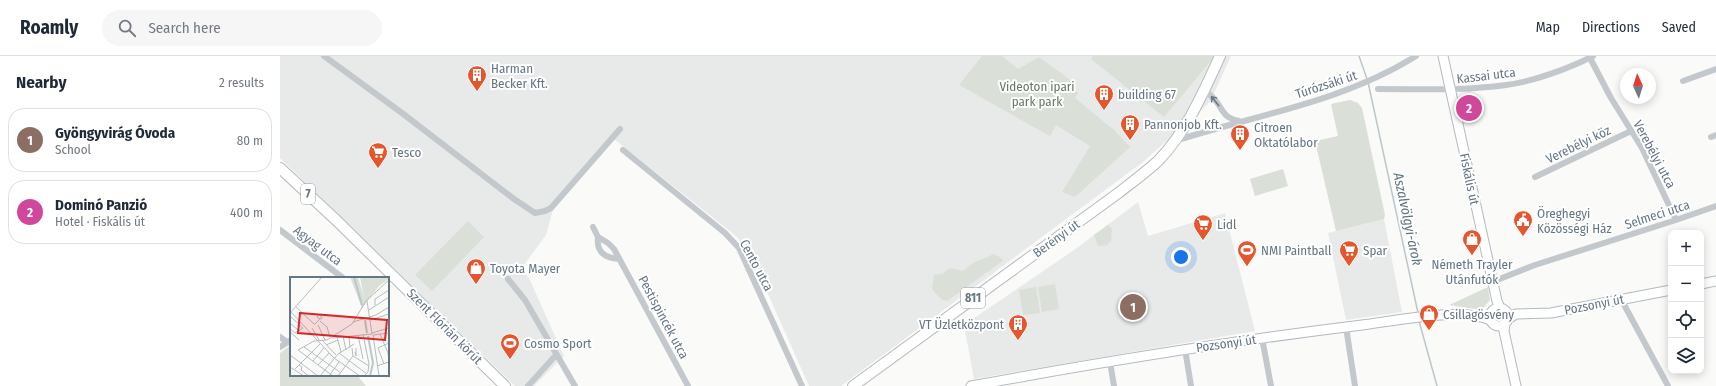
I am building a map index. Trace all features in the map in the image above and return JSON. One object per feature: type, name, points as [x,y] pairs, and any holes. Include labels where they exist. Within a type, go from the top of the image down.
[{"type":"main road","name":"Berényi út","points":[[853,386],[1131,183],[1157,162],[1175,141],[1189,121],[1220,56]]},
{"type":"main road","name":"Szent Flórián körút","points":[[280,168],[357,240],[505,386]]},
{"type":"street","points":[[324,56],[402,113],[514,199],[535,213],[551,208],[620,129]]},
{"type":"street","name":"Túrózsáki út","points":[[1175,141],[1314,100],[1363,83],[1374,79],[1416,56]]},
{"type":"street","name":"Fiskális út","points":[[1443,56],[1499,316],[1516,386]]},
{"type":"street","name":"Kassai utca","points":[[1378,89],[1450,90],[1494,87],[1518,83],[1570,66],[1591,57]]},
{"type":"street","name":"Verebélyi utca","points":[[1591,57],[1611,98],[1651,165],[1676,220]]},
{"type":"street","points":[[1683,81],[1716,69]]},
{"type":"street","points":[[1204,90],[1215,100],[1223,114],[1233,120],[1239,121]]},
{"type":"street","points":[[1216,129],[1220,124],[1223,114]]},
{"type":"street","name":"Verebélyi köz","points":[[1535,177],[1631,131]]},
{"type":"street","name":"Cento utca","points":[[623,150],[725,234],[739,248],[802,386]]},
{"type":"street","name":"Selmeci utca","points":[[1492,282],[1534,265],[1716,206]]},
{"type":"street","name":"Pestispincék utca","points":[[593,227],[598,237],[614,249],[688,386]]},
{"type":"street","name":"Agyag utca","points":[[280,230],[342,277]]},
{"type":"street","name":"Pestispincék utca","points":[[598,237],[597,243],[602,254],[607,258],[619,259]]},
{"type":"street","points":[[508,279],[525,300],[575,386]]},
{"type":"street","points":[[1704,283],[1716,281]]},
{"type":"street","name":"Pozsonyi út","points":[[971,386],[1017,382],[1110,362],[1262,338],[1448,315],[1499,316],[1551,312],[1668,291]]},
{"type":"street","points":[[1621,299],[1668,386]]},
{"type":"street","points":[[1346,327],[1356,386]]},
{"type":"street","points":[[280,337],[289,341]]},
{"type":"street","points":[[1262,338],[1271,386]]},
{"type":"street","points":[[280,347],[289,341]]},
{"type":"street","points":[[1185,349],[1191,386]]},
{"type":"street","points":[[528,386],[556,355]]},
{"type":"street","points":[[1110,362],[1114,386]]},
{"type":"shaded area","points":[[280,56],[1231,56],[1210,102],[1143,162],[841,386],[809,386],[752,258],[742,242],[614,139],[554,206],[546,235],[521,269],[529,278],[564,356],[534,386],[515,386],[280,158]]},
{"type":"shaded area","points":[[1138,202],[1148,236],[1225,213],[1255,331],[974,379],[964,325],[1074,250]]},
{"type":"shaded area","points":[[1384,219],[1402,312],[1346,320],[1328,233]]},
{"type":"green space","name":"Videoton ipari park park","points":[[982,56],[1002,56],[1018,69],[1039,57],[1073,82],[1071,88],[1078,93],[1075,98],[1114,130],[1130,147],[1075,197],[1062,192],[1090,146],[1056,125],[1050,136],[959,85]]},
{"type":"green space","points":[[1093,56],[1215,56],[1164,117],[1091,59]]},
{"type":"green space","points":[[1350,100],[1358,103],[1362,108],[1385,215],[1384,219],[1336,231],[1315,141],[1338,136],[1331,104]]},
{"type":"green space","points":[[1283,169],[1288,186],[1255,196],[1250,179]]},
{"type":"green space","points":[[468,221],[484,237],[432,291],[415,275]]},
{"type":"green space","points":[[1108,225],[1112,229],[1111,241],[1107,245],[1098,246],[1094,235]]},
{"type":"green space","points":[[994,254],[1004,260],[947,301],[941,299],[932,289],[934,275],[942,274],[950,268],[963,271],[973,263]]},
{"type":"green space","points":[[1055,284],[1059,309],[1042,312],[1038,287]]},
{"type":"green space","points":[[1036,287],[1040,313],[1023,315],[1019,290]]},
{"type":"green space","points":[[1488,287],[1490,300],[1482,310],[1449,305]]},
{"type":"green space","points":[[290,346],[290,376],[358,376],[366,386],[280,386],[280,353]]},
{"type":"waterway","name":"Aszalvölgyi-árok","points":[[1359,56],[1367,79]]},
{"type":"waterway","name":"Aszalvölgyi-árok","points":[[1368,82],[1418,313]]},
{"type":"waterway","name":"Aszalvölgyi-árok","points":[[1419,321],[1437,386]]},
{"type":"place","name":"Harman Becker Kft.","points":[[477,92]]},
{"type":"place","name":"Dominó Panzió","points":[[1469,108]]},
{"type":"place","name":"building 67","points":[[1104,111]]},
{"type":"place","name":"Pannonjob Kft.","points":[[1130,141]]},
{"type":"place","name":"Citroen Oktatólabor","points":[[1240,151]]},
{"type":"place","name":"Tesco","points":[[378,169]]},
{"type":"place","name":"Öreghegyi Közösségi Ház","points":[[1523,237]]},
{"type":"place","name":"Lidl","points":[[1203,241]]},
{"type":"place","name":"Németh Trayler Utánfutók","points":[[1472,256]]},
{"type":"place","name":"NMI Paintball","points":[[1247,267]]},
{"type":"place","name":"Spar","points":[[1349,267]]},
{"type":"place","name":"Toyota Mayer","points":[[476,285]]},
{"type":"place","name":"Gyöngyvirág Óvoda","points":[[1133,307]]},
{"type":"place","name":"Csillagösvény","points":[[1429,331]]},
{"type":"place","name":"VT Üzletközpont","points":[[1018,341]]},
{"type":"place","name":"Cosmo Sport","points":[[510,360]]}]
